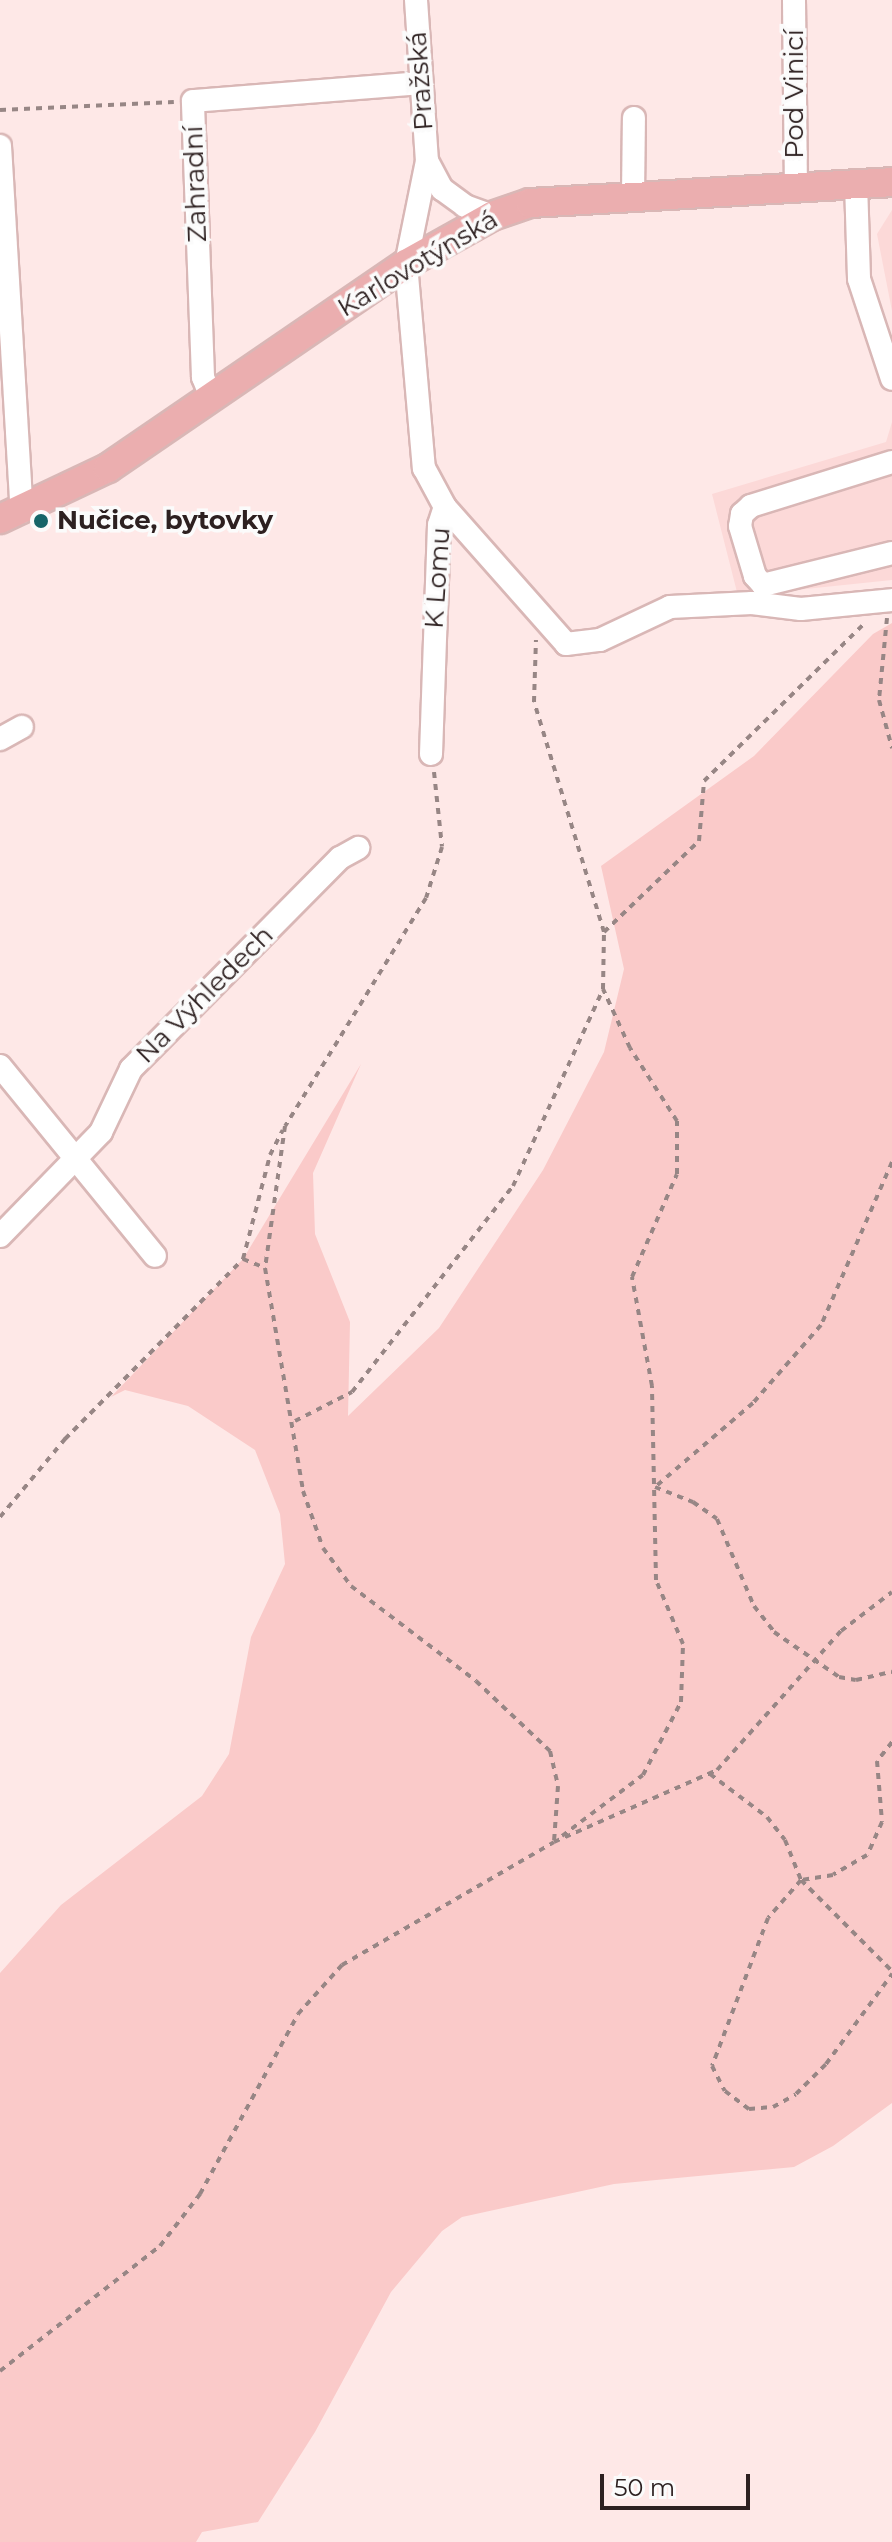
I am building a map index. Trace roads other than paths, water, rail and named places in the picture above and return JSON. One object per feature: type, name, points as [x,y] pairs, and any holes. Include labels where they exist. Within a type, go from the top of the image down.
[{"type":"main road","name":"Karlovotýnská","points":[[11,515],[108,468],[406,264],[492,216],[530,203],[892,182]]},
{"type":"street","name":"Pražská","points":[[406,264],[427,161],[416,0]]},
{"type":"street","name":"Pod Vinicí","points":[[794,0],[796,188]]},
{"type":"street","name":"Zahradní","points":[[211,397],[203,377],[193,101],[420,83]]},
{"type":"street","points":[[633,195],[634,118]]},
{"type":"street","points":[[0,146],[11,515]]},
{"type":"street","name":"Pražská","points":[[427,161],[442,189],[492,216]]},
{"type":"street","points":[[856,183],[859,279],[890,369]]},
{"type":"street","name":"K Lomu","points":[[406,264],[424,468],[445,507],[439,525],[431,754]]},
{"type":"street","points":[[892,462],[751,506],[742,514],[740,526],[755,576],[763,585],[892,553]]},
{"type":"street","points":[[445,507],[566,644],[600,640],[670,607],[752,603],[801,609],[891,600]]},
{"type":"street","points":[[0,739],[22,727]]},
{"type":"street","name":"Na Výhledech","points":[[0,1236],[101,1132],[131,1069],[340,858],[358,848]]},
{"type":"street","points":[[0,1066],[155,1256]]},
{"type":"place","name":"Nučice, bytovky","points":[[41,521]]}]
